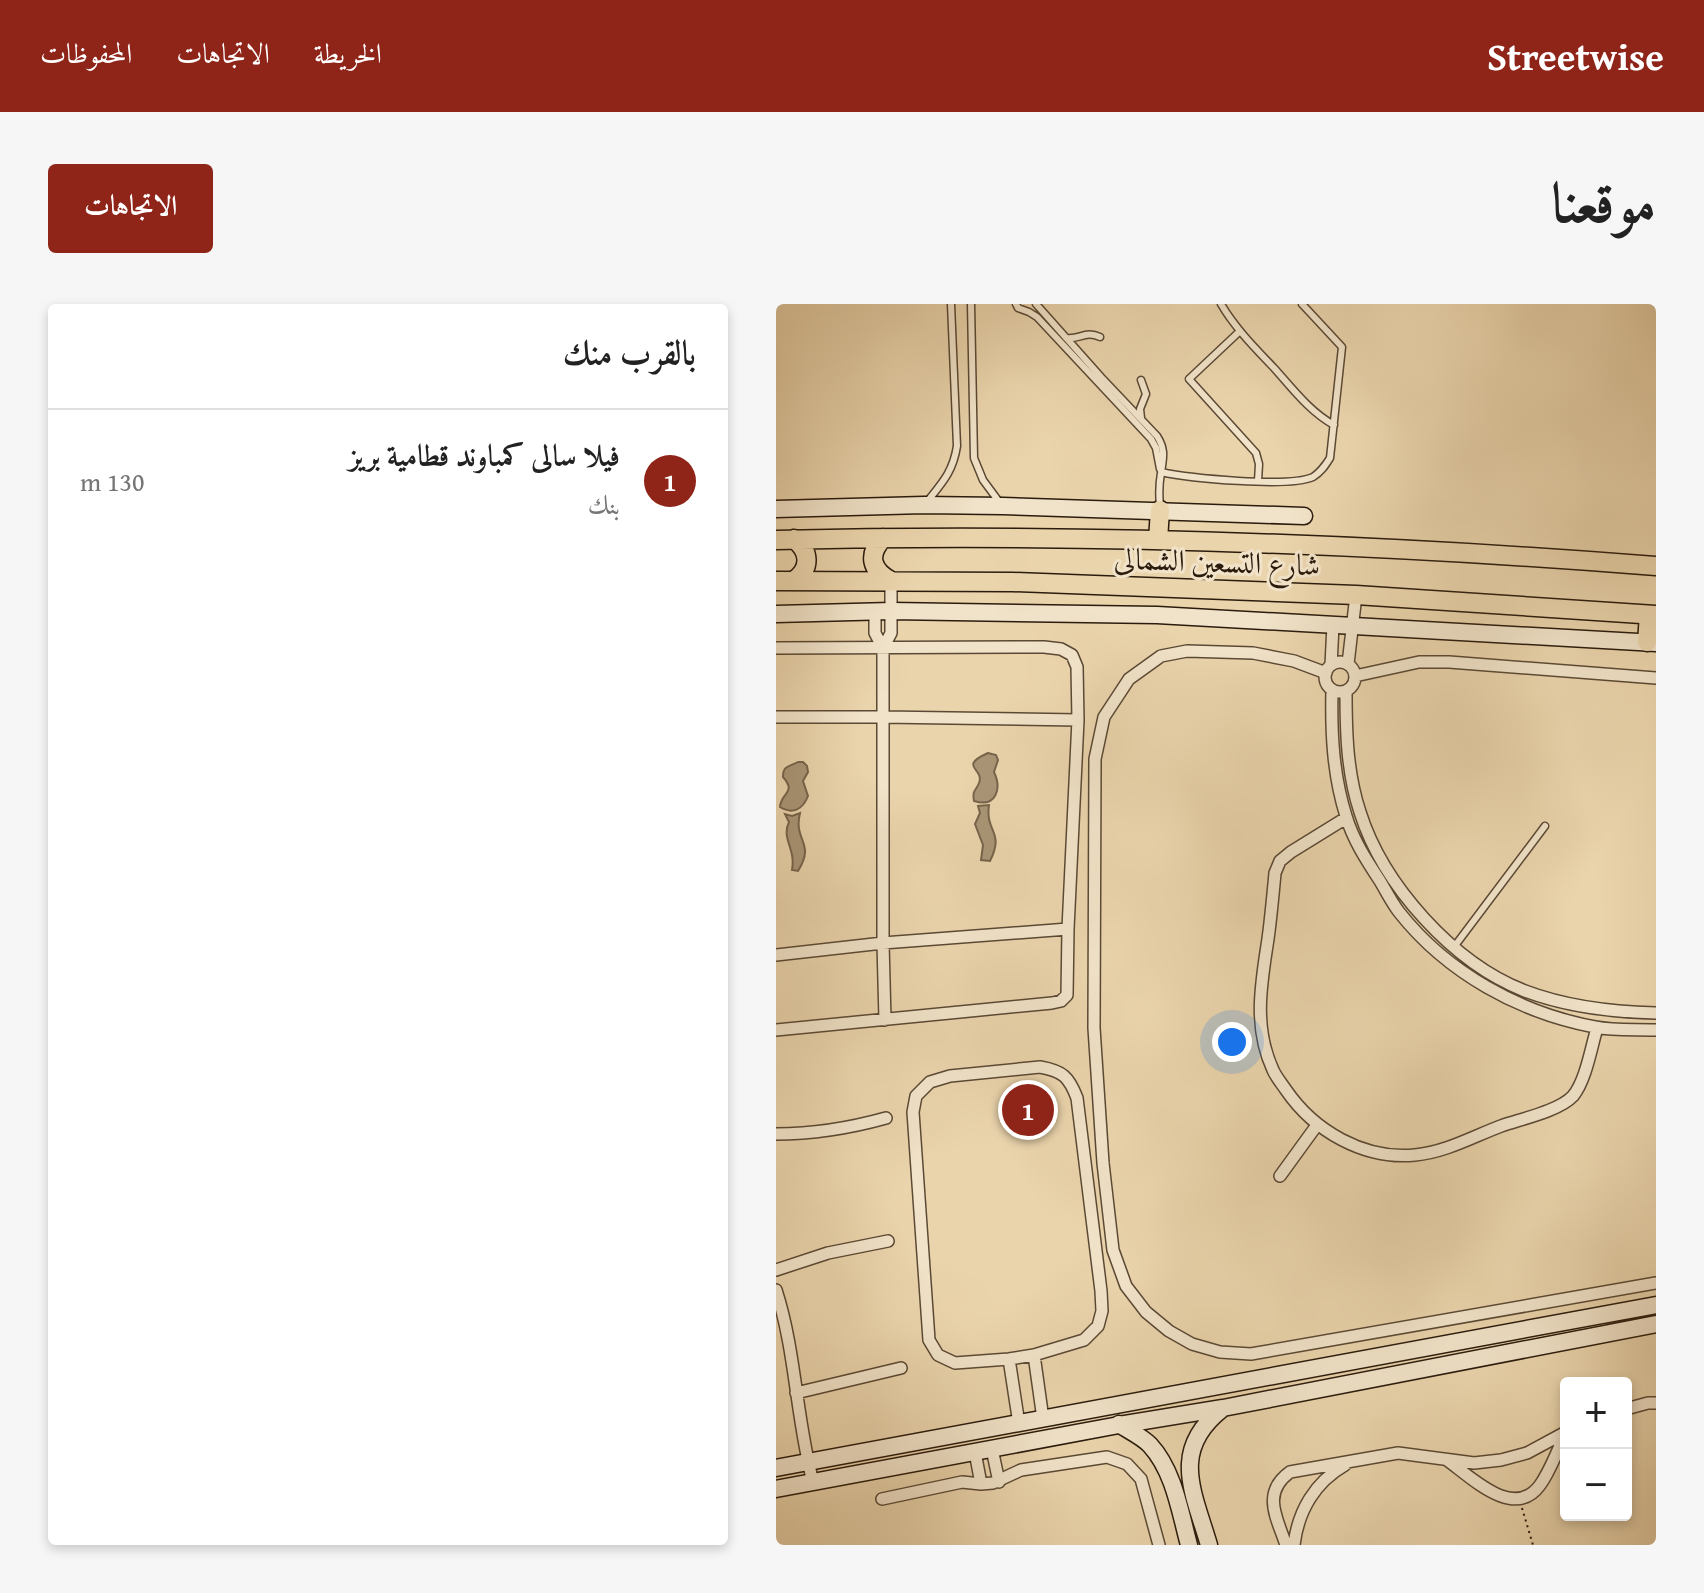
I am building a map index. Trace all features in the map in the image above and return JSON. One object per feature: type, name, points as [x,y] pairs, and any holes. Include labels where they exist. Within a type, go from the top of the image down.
[{"type":"main road","points":[[1158,540],[1160,510]]},
{"type":"main road","name":"شارع التسعين الشمالى","points":[[785,540],[1020,537],[1158,540],[1366,548],[1656,566]]},
{"type":"main road","points":[[883,538],[873,556],[875,567],[891,581]]},
{"type":"main road","points":[[785,540],[801,544],[807,560],[801,575],[785,580]]},
{"type":"main road","name":"شارع التسعين الشمالى","points":[[785,580],[1013,582],[1356,595],[1652,615]]},
{"type":"main road","points":[[1652,615],[1652,643]]},
{"type":"street","points":[[776,509],[1003,506],[1304,516]]},
{"type":"street","points":[[885,1020],[883,648],[875,633],[891,581]]},
{"type":"street","points":[[1348,664],[1356,595]]},
{"type":"street","points":[[776,614],[883,611],[1157,615],[1652,643]]},
{"type":"street","points":[[1333,625],[1326,683],[1332,690],[1331,731],[1336,776],[1346,818],[1364,857],[1399,912],[1443,958],[1497,994],[1550,1015],[1597,1028],[1656,1030]]},
{"type":"street","points":[[776,648],[1061,649],[1072,655],[1077,667],[1078,720],[1067,995],[1061,1001],[1052,1003],[776,1030]]},
{"type":"street","points":[[1332,690],[1346,691],[1353,685],[1355,676],[1348,664],[1339,662],[1328,669],[1253,653],[1187,651],[1161,656],[1129,679],[1104,717],[1095,759],[1094,1028],[1103,1163],[1113,1250],[1126,1286],[1146,1312],[1169,1331],[1192,1344],[1220,1352],[1251,1354],[1656,1283]]},
{"type":"street","points":[[1355,676],[1419,662],[1449,662],[1656,678]]},
{"type":"street","points":[[1346,691],[1349,765],[1360,813],[1384,866],[1414,908],[1454,947],[1480,967],[1521,990],[1597,1010],[1656,1013]]},
{"type":"street","points":[[776,717],[1078,720]]},
{"type":"street","points":[[1346,818],[1280,861],[1275,873],[1260,994],[1261,1034],[1273,1071],[1295,1103],[1317,1125],[1338,1138],[1380,1154],[1414,1155],[1449,1148],[1558,1106],[1572,1097],[1581,1084],[1597,1028]]},
{"type":"street","points":[[776,955],[883,943],[1068,929]]},
{"type":"street","points":[[1040,1067],[1058,1070],[1071,1081],[1077,1098],[1102,1311],[1098,1326],[1084,1340],[1034,1355],[955,1363],[938,1355],[929,1340],[913,1112],[916,1096],[930,1082],[950,1076],[1040,1067]]},
{"type":"street","points":[[776,1134],[821,1132],[886,1118]]},
{"type":"street","points":[[1280,1176],[1317,1125]]},
{"type":"street","points":[[776,1270],[828,1253],[888,1241]]},
{"type":"street","points":[[776,1290],[789,1341],[813,1482]]},
{"type":"street","points":[[776,1468],[1656,1305]]},
{"type":"street","points":[[776,1489],[1223,1408],[1656,1324]]},
{"type":"street","points":[[1034,1355],[1043,1419]]},
{"type":"street","points":[[1009,1359],[1019,1424]]},
{"type":"street","points":[[796,1393],[901,1368]]},
{"type":"street","points":[[1221,1386],[1223,1408]]},
{"type":"street","points":[[1632,1407],[1656,1403]]},
{"type":"street","points":[[1115,1406],[1119,1425]]},
{"type":"street","points":[[1209,1545],[1189,1473],[1190,1454],[1208,1420],[1223,1408]]},
{"type":"street","points":[[1119,1425],[1136,1433],[1161,1459],[1175,1494],[1189,1545]]},
{"type":"street","points":[[1286,1545],[1273,1507],[1274,1491],[1290,1472],[1398,1453],[1474,1463],[1501,1460],[1527,1453],[1560,1435]]},
{"type":"street","points":[[1447,1460],[1502,1498],[1519,1499],[1534,1492],[1541,1484],[1560,1444]]},
{"type":"street","points":[[992,1449],[999,1482]]},
{"type":"street","points":[[975,1452],[981,1484]]},
{"type":"street","points":[[882,1499],[956,1482],[999,1482],[1021,1470],[1107,1457],[1135,1470],[1141,1479],[1159,1545]]},
{"type":"street","points":[[1294,1545],[1300,1518],[1314,1491],[1350,1462]]},
{"type":"lane","points":[[924,505],[948,476],[957,446],[951,304]]},
{"type":"lane","points":[[971,304],[974,458],[983,480],[1003,506]]},
{"type":"lane","points":[[1016,304],[1037,317],[1151,439],[1161,472],[1160,510]]},
{"type":"lane","points":[[1036,304],[1163,445],[1165,457],[1161,472]]},
{"type":"lane","points":[[1221,304],[1240,331],[1313,410],[1334,425]]},
{"type":"lane","points":[[1161,472],[1184,477],[1258,481],[1311,478],[1323,470],[1330,458],[1342,347],[1302,304]]},
{"type":"lane","points":[[1240,331],[1189,379],[1256,453],[1258,481]]},
{"type":"lane","points":[[1066,338],[1073,339],[1088,333],[1100,337]]},
{"type":"lane","points":[[1141,380],[1146,394],[1140,409],[1141,418]]},
{"type":"lane","points":[[1454,947],[1545,826]]},
{"type":"path","points":[[1519,1499],[1533,1545]]},
{"type":"shaded area","points":[[988,753],[996,755],[998,760],[994,772],[997,790],[988,802],[974,801],[980,778],[974,761]]},
{"type":"shaded area","points":[[798,762],[807,766],[808,772],[803,781],[808,796],[800,807],[789,810],[780,807],[789,786],[783,773],[787,767]]},
{"type":"shaded area","points":[[989,805],[996,844],[990,861],[981,860],[983,845],[975,824],[980,813],[978,806]]},
{"type":"shaded area","points":[[800,813],[799,830],[805,854],[798,871],[792,870],[787,834],[789,822],[785,814],[792,816]]},
{"type":"place","name":"فيلا سالى كمباوند قطامية بريز","points":[[1028,1110]]}]
